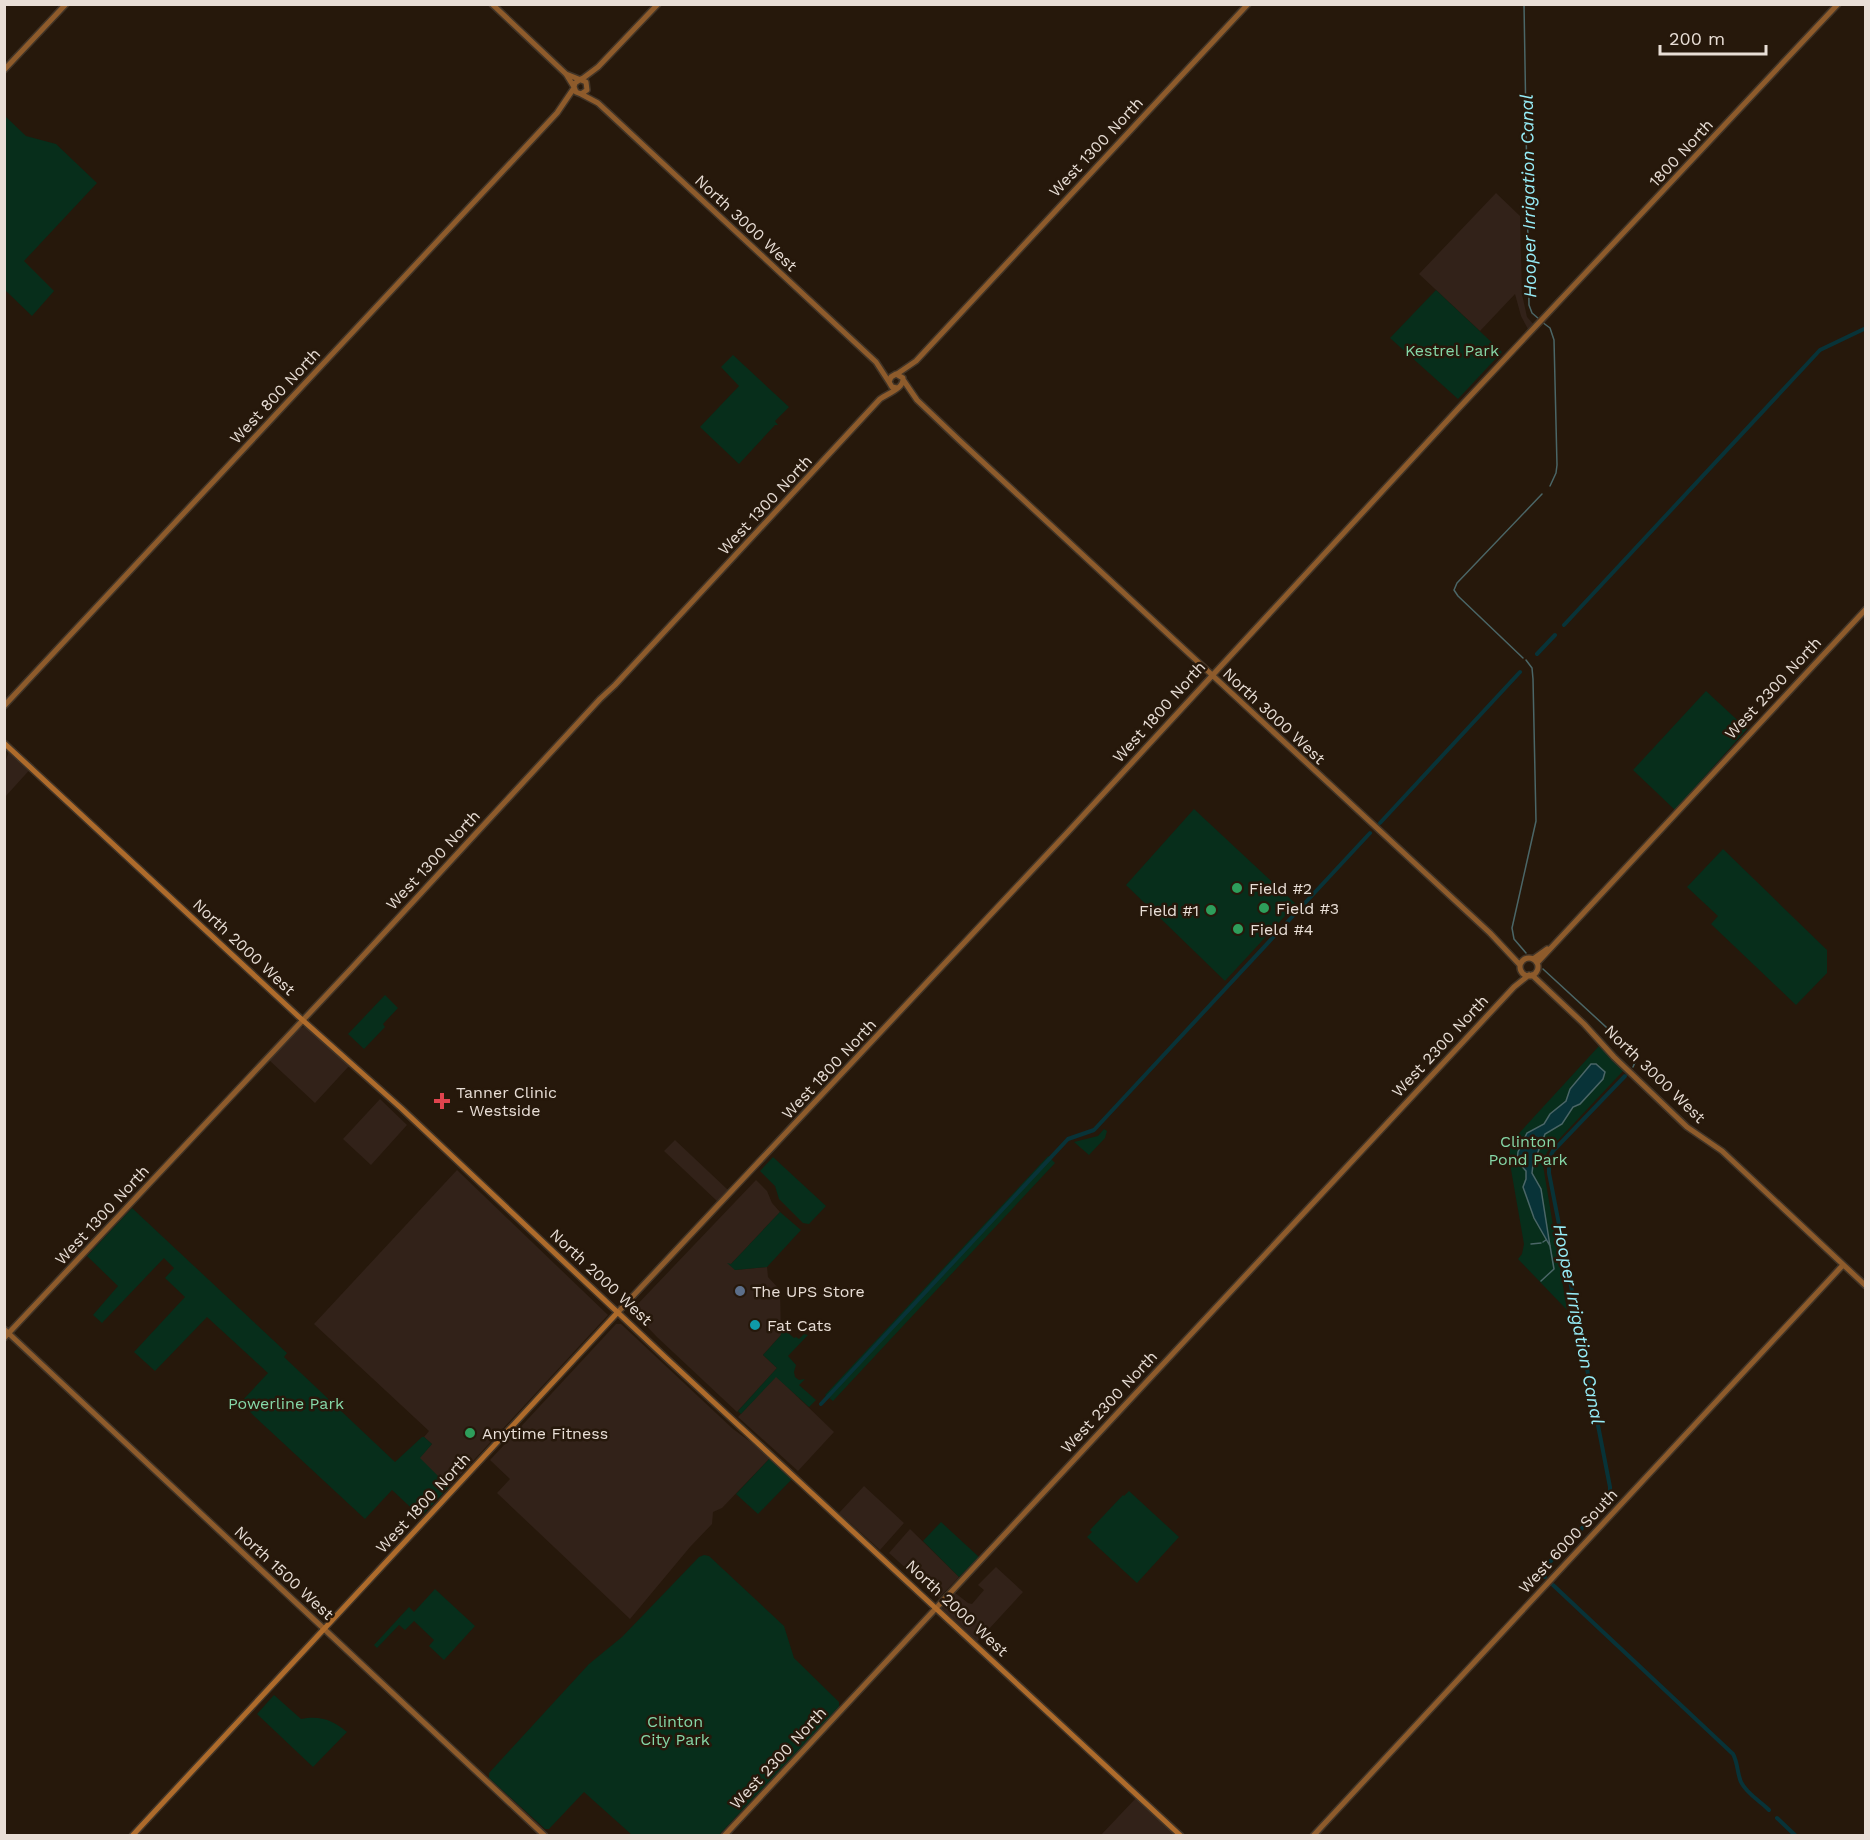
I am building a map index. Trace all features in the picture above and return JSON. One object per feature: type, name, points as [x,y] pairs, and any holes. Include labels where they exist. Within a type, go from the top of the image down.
[{"type":"main road","name":"North 2000 West","points":[[4,743],[401,1108],[1179,1834]]},
{"type":"main road","name":"West 1800 North","points":[[132,1836],[618,1312]]},
{"type":"street","points":[[4,70],[66,4]]},
{"type":"street","points":[[492,4],[566,74],[576,92],[585,92],[598,68]]},
{"type":"street","points":[[574,87],[576,81],[598,68],[658,4]]},
{"type":"street","name":"West 1300 North","points":[[904,381],[916,361],[1248,4]]},
{"type":"street","name":"1800 North","points":[[1542,322],[1838,4]]},
{"type":"street","points":[[566,74],[581,79],[588,86]]},
{"type":"street","name":"North 3000 West","points":[[588,86],[598,103]]},
{"type":"street","name":"West 800 North","points":[[4,706],[564,104],[574,87]]},
{"type":"street","name":"North 3000 West","points":[[580,93],[598,103],[876,363],[889,382]]},
{"type":"street","name":"West 800 North","points":[[564,104],[580,93]]},
{"type":"street","name":"West 1800 North","points":[[618,1312],[1060,841],[1458,409],[1542,322]]},
{"type":"street","name":"West 1300 North","points":[[897,374],[916,361]]},
{"type":"street","name":"North 3000 West","points":[[876,363],[897,374]]},
{"type":"street","points":[[897,374],[902,376],[904,381],[903,385],[897,388],[892,387],[889,382],[891,377],[897,374]]},
{"type":"street","name":"North 3000 West","points":[[904,381],[917,400]]},
{"type":"street","name":"West 1300 North","points":[[880,399],[889,382]]},
{"type":"street","name":"West 1300 North","points":[[4,1338],[7,1331],[303,1020],[880,399],[897,388]]},
{"type":"street","name":"North 3000 West","points":[[897,388],[917,400],[1509,951],[1521,968],[1532,974],[1550,991],[1614,1057],[1688,1127],[1722,1151],[1866,1286]]},
{"type":"street","name":"West 2300 North","points":[[1535,961],[1553,945],[1866,609]]},
{"type":"street","name":"North 3000 West","points":[[1509,951],[1526,959]]},
{"type":"street","points":[[1521,968],[1526,959],[1535,961],[1532,974]]},
{"type":"street","name":"West 2300 North","points":[[1514,987],[1521,968]]},
{"type":"street","name":"West 2300 North","points":[[724,1836],[1514,987],[1532,974]]},
{"type":"street","name":"West 6000 South","points":[[1313,1836],[1844,1265]]},
{"type":"street","name":"North 1500 West","points":[[7,1331],[545,1836]]},
{"type":"shaded area","points":[[1496,193],[1520,216],[1522,294],[1527,317],[1535,326],[1529,331],[1521,316],[1515,294],[1480,331],[1419,274]]},
{"type":"shaded area","points":[[11,745],[34,765],[5,797],[4,766]]},
{"type":"shaded area","points":[[305,1026],[349,1066],[315,1103],[269,1060],[299,1029]]},
{"type":"shaded area","points":[[380,1099],[407,1125],[371,1165],[343,1139]]},
{"type":"shaded area","points":[[675,1140],[728,1190],[717,1201],[664,1151]]},
{"type":"shaded area","points":[[457,1170],[608,1315],[449,1487],[419,1458],[432,1444],[424,1437],[429,1431],[314,1324]]},
{"type":"shaded area","points":[[756,1180],[767,1191],[772,1203],[780,1212],[731,1264],[735,1270],[767,1267],[768,1277],[780,1290],[781,1335],[763,1355],[777,1368],[737,1412],[657,1337],[633,1312],[633,1309]]},
{"type":"shaded area","points":[[616,1324],[621,1324],[733,1429],[771,1457],[722,1508],[713,1512],[712,1524],[630,1619],[497,1493],[510,1479],[490,1460]]},
{"type":"shaded area","points":[[776,1376],[834,1432],[798,1471],[738,1417]]},
{"type":"shaded area","points":[[864,1486],[904,1523],[880,1550],[839,1513]]},
{"type":"shaded area","points":[[910,1529],[959,1577],[939,1598],[889,1553]]},
{"type":"shaded area","points":[[996,1567],[1023,1592],[977,1642],[940,1607],[954,1592],[972,1604],[984,1590],[978,1585]]},
{"type":"shaded area","points":[[1136,1798],[1176,1835],[1101,1835]]},
{"type":"green space","points":[[5,116],[26,136],[56,144],[97,183],[24,261],[54,291],[32,316],[5,290]]},
{"type":"green space","name":"Kestrel Park","points":[[1436,290],[1502,352],[1458,399],[1390,338]]},
{"type":"green space","points":[[733,355],[789,407],[775,421],[778,425],[775,425],[739,464],[700,427],[739,386],[721,367]]},
{"type":"green space","points":[[1706,691],[1747,729],[1675,810],[1633,770]]},
{"type":"green space","points":[[1194,809],[1296,904],[1225,981],[1126,885]]},
{"type":"green space","points":[[1723,849],[1827,950],[1827,973],[1796,1005],[1711,924],[1718,916],[1687,887]]},
{"type":"green space","points":[[385,995],[398,1008],[383,1024],[385,1027],[364,1049],[348,1034]]},
{"type":"green space","name":"Clinton Pond Park","points":[[1599,1046],[1624,1070],[1547,1152],[1543,1165],[1567,1310],[1518,1259],[1522,1254],[1524,1244],[1509,1158],[1511,1142]]},
{"type":"green space","points":[[1104,1129],[1107,1131],[1105,1138],[1089,1155],[1074,1142],[1098,1136]]},
{"type":"green space","points":[[1048,1156],[1055,1163],[833,1401],[825,1395]]},
{"type":"green space","points":[[773,1157],[826,1206],[809,1224],[803,1223],[779,1199],[775,1186],[760,1171]]},
{"type":"green space","name":"Powerline Park","points":[[132,1208],[287,1353],[284,1357],[395,1462],[422,1437],[432,1444],[420,1458],[449,1487],[421,1517],[392,1490],[365,1519],[254,1416],[241,1402],[268,1373],[207,1317],[155,1371],[134,1352],[185,1297],[165,1278],[174,1268],[164,1258],[102,1323],[93,1315],[118,1286],[87,1256]]},
{"type":"green space","points":[[780,1212],[801,1230],[767,1267],[735,1270],[727,1263],[731,1264]]},
{"type":"green space","points":[[781,1324],[784,1324],[786,1331],[794,1338],[799,1339],[804,1334],[808,1335],[788,1356],[796,1365],[795,1377],[799,1380],[805,1379],[799,1385],[816,1400],[809,1407],[776,1377],[741,1414],[738,1411],[777,1368],[763,1355],[781,1335]]},
{"type":"green space","points":[[771,1457],[793,1478],[758,1514],[736,1494]]},
{"type":"green space","points":[[1129,1491],[1179,1537],[1137,1583],[1087,1537],[1092,1532],[1090,1530]]},
{"type":"green space","points":[[941,1522],[979,1557],[959,1577],[923,1541]]},
{"type":"green space","name":"Clinton City Park","points":[[709,1556],[784,1626],[794,1658],[839,1702],[839,1707],[719,1835],[632,1835],[584,1792],[549,1829],[545,1829],[489,1778],[489,1773],[589,1664],[622,1637],[699,1557]]},
{"type":"green space","points":[[435,1589],[475,1626],[444,1660],[429,1646],[434,1640],[414,1621],[405,1630],[399,1625],[377,1648],[374,1645],[409,1607],[414,1612]]},
{"type":"green space","points":[[274,1695],[301,1719],[326,1720],[337,1724],[347,1732],[313,1767],[257,1714]]},
{"type":"water","points":[[1591,1064],[1596,1064],[1605,1072],[1603,1079],[1580,1104],[1573,1107],[1562,1124],[1545,1134],[1533,1165],[1532,1173],[1541,1189],[1550,1246],[1534,1218],[1523,1187],[1526,1171],[1517,1161],[1518,1152],[1527,1133],[1544,1124],[1550,1114],[1566,1101],[1570,1089]]},
{"type":"waterway","name":"Hooper Irrigation Canal","points":[[1524,4],[1529,305],[1532,313],[1539,319]]},
{"type":"waterway","name":"Hooper Irrigation Canal","points":[[1542,322],[1550,328],[1554,340],[1557,465],[1550,486]]},
{"type":"waterway","points":[[1564,625],[1820,350],[1866,328]]},
{"type":"waterway","name":"Hooper Irrigation Canal","points":[[1523,658],[1454,590],[1457,583],[1542,494]]},
{"type":"waterway","points":[[1537,654],[1555,635]]},
{"type":"waterway","name":"Hooper Irrigation Canal","points":[[1526,660],[1532,668],[1533,679],[1536,821],[1512,928],[1514,939],[1526,953]]},
{"type":"waterway","points":[[1380,823],[1520,672]]},
{"type":"waterway","points":[[821,1404],[1068,1139],[1094,1130],[1370,833]]},
{"type":"waterway","name":"Hooper Irrigation Canal","points":[[1543,969],[1631,1050],[1636,1060],[1633,1067]]},
{"type":"waterway","name":"Hooper Irrigation Canal","points":[[1545,1577],[1544,1572],[1547,1565],[1604,1505],[1610,1494],[1549,1173],[1549,1159],[1553,1151],[1625,1076]]},
{"type":"waterway","points":[[1531,1244],[1541,1243]]},
{"type":"waterway","points":[[1541,1281],[1554,1269],[1550,1246]]},
{"type":"waterway","name":"Hooper Irrigation Canal","points":[[1553,1585],[1733,1754],[1743,1786],[1769,1810]]},
{"type":"waterway","name":"Hooper Irrigation Canal","points":[[1777,1818],[1796,1836]]},
{"type":"place","name":"Field #2","points":[[1237,888]]},
{"type":"place","name":"Field #3","points":[[1264,908]]},
{"type":"place","name":"Field #1","points":[[1211,910]]},
{"type":"place","name":"Field #4","points":[[1238,929]]},
{"type":"place","name":"Tanner Clinic - Westside","points":[[442,1101]]},
{"type":"place","name":"The UPS Store","points":[[740,1291]]},
{"type":"place","name":"Fat Cats","points":[[755,1325]]},
{"type":"place","name":"Anytime Fitness","points":[[470,1433]]}]
